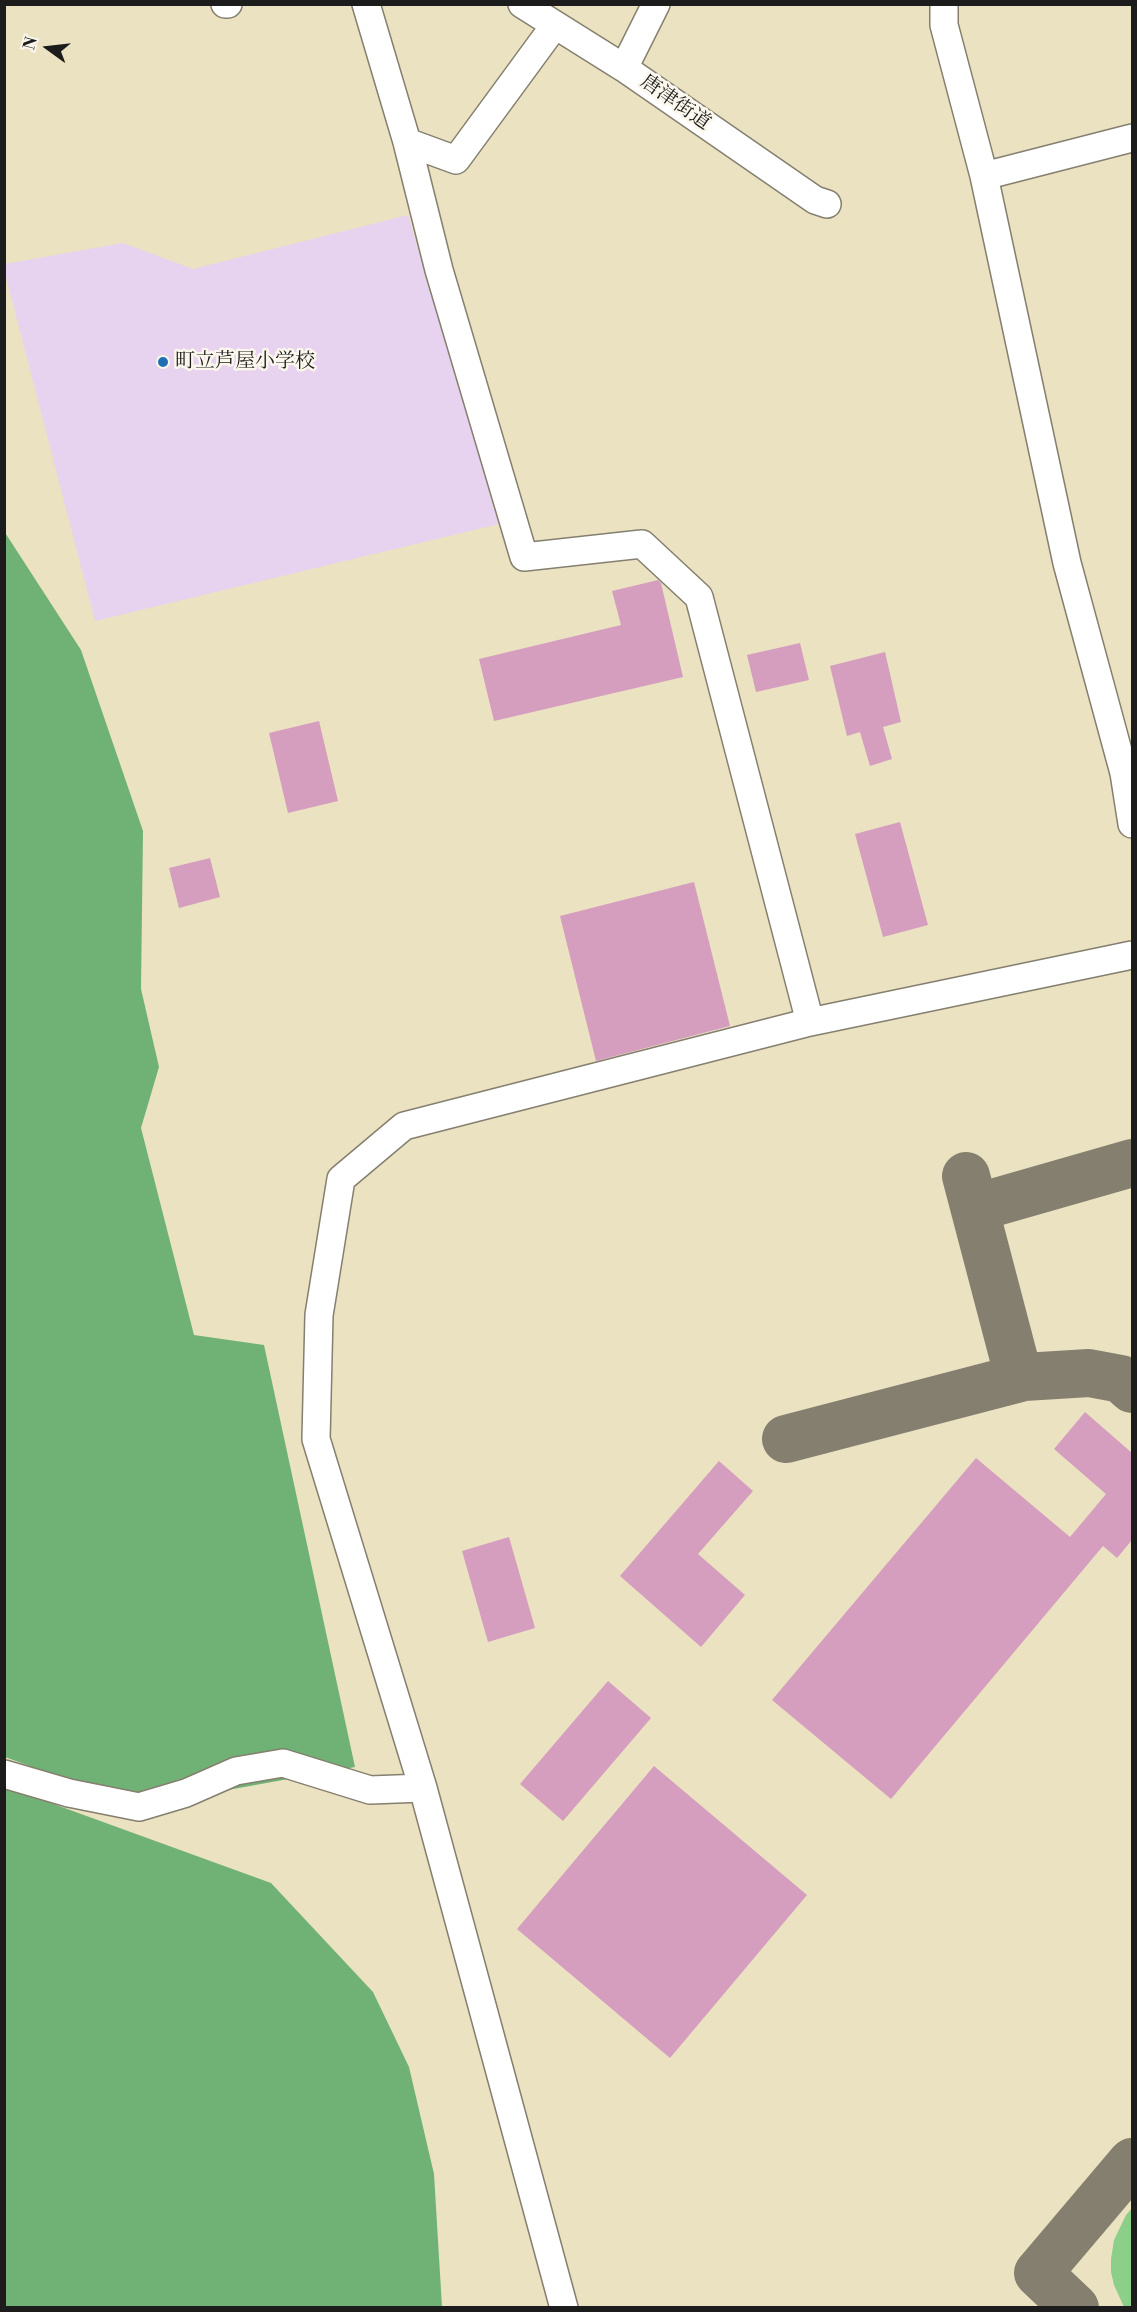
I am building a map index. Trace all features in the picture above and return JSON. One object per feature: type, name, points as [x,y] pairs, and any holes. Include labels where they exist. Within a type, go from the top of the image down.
[{"type":"street","points":[[366,4],[407,142],[439,270],[524,557],[642,544],[699,597],[810,1022]]},
{"type":"street","name":"唐津街道","points":[[522,4],[624,68],[815,200],[827,204]]},
{"type":"street","points":[[624,68],[656,4]]},
{"type":"street","points":[[944,4],[944,25],[984,176],[1067,563],[1128,771],[1132,824]]},
{"type":"street","points":[[407,142],[456,160],[555,25]]},
{"type":"street","points":[[984,176],[1132,138]]},
{"type":"street","points":[[564,2307],[423,1788],[316,1439],[319,1315],[341,1179],[404,1126],[810,1022],[1132,955]]},
{"type":"street","points":[[4,1774],[69,1793],[139,1807],[186,1793],[236,1772],[283,1763],[370,1790],[423,1788]]},
{"type":"shaded area","points":[[408,215],[499,524],[95,621],[5,273],[5,264],[123,243],[193,269]]},
{"type":"green space","points":[[4,531],[81,650],[143,831],[141,989],[159,1067],[141,1128],[194,1335],[264,1345],[355,1767],[139,1806],[5,1757]]},
{"type":"green space","points":[[4,1786],[271,1883],[373,1992],[409,2067],[434,2174],[442,2307],[5,2307]]},
{"type":"green space","points":[[1132,2208],[1132,2307],[1124,2307],[1114,2285],[1111,2259],[1114,2240]]},
{"type":"building","points":[[658,580],[661,583],[683,677],[494,721],[479,659],[621,625],[612,591]]},
{"type":"building","points":[[800,643],[809,680],[756,692],[747,655]]},
{"type":"building","points":[[885,652],[901,722],[883,727],[892,759],[870,766],[860,732],[847,736],[830,666]]},
{"type":"building","points":[[319,721],[338,801],[288,813],[269,733]]},
{"type":"building","points":[[900,822],[928,925],[883,937],[855,834]]},
{"type":"building","points":[[210,858],[220,897],[179,908],[169,868]]},
{"type":"building","points":[[694,882],[730,1026],[596,1061],[560,916]]},
{"type":"building","points":[[1085,1412],[1132,1453],[1132,1540],[1117,1558],[1103,1546],[891,1799],[772,1700],[976,1458],[1070,1537],[1106,1494],[1054,1449]]},
{"type":"building","points":[[719,1461],[753,1491],[698,1554],[745,1595],[701,1647],[620,1576]]},
{"type":"building","points":[[509,1537],[535,1628],[488,1642],[462,1551]]},
{"type":"building","points":[[608,1681],[651,1718],[563,1821],[520,1784]]},
{"type":"building","points":[[654,1766],[807,1895],[670,2058],[517,1929]]},
{"type":"taxiway","points":[[975,1208],[1132,1163]]},
{"type":"taxiway","points":[[966,1176],[1019,1378]]},
{"type":"taxiway","points":[[786,1439],[1024,1377],[1089,1373],[1121,1379],[1132,1389]]},
{"type":"taxiway","points":[[1075,2308],[1038,2273],[1132,2162]]},
{"type":"place","name":"町立芦屋小学校","points":[[163,362]]}]
